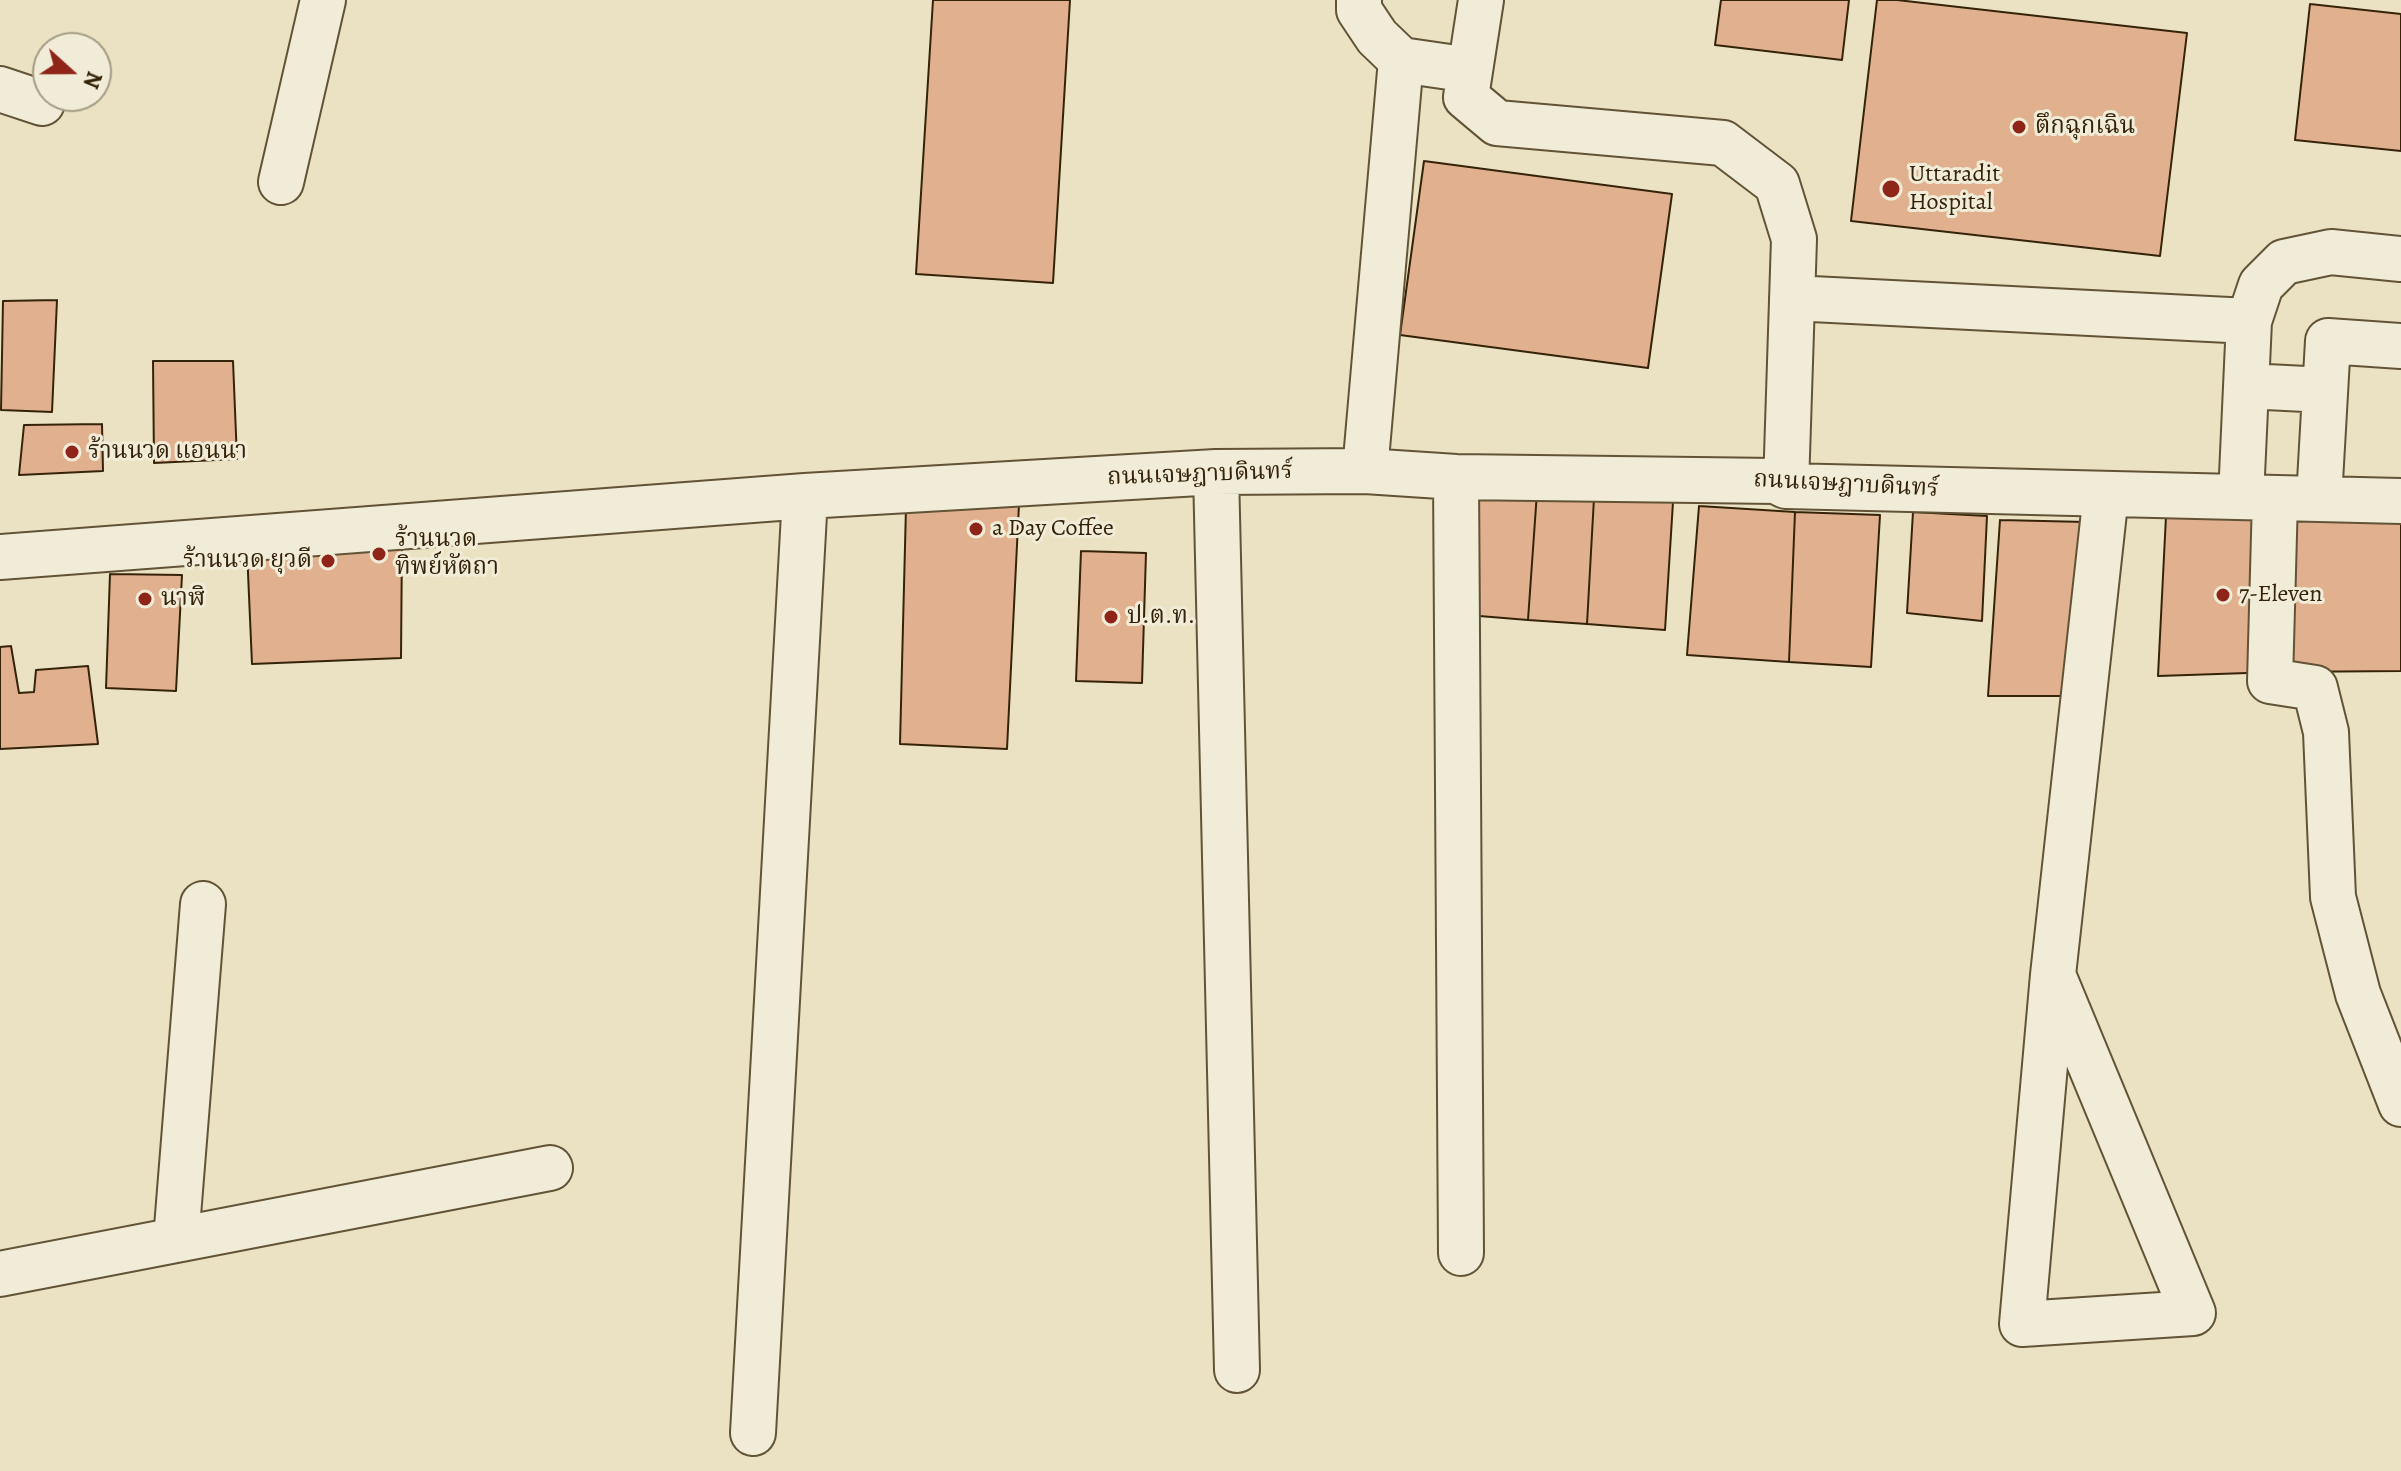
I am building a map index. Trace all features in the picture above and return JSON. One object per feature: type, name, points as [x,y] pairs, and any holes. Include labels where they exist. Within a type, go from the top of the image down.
[{"type":"street","points":[[281,182],[323,0]]},
{"type":"street","points":[[1359,0],[1359,10],[1377,37],[1401,60],[1470,70]]},
{"type":"street","points":[[1481,0],[1466,97],[1497,123],[1723,143],[1777,184],[1794,239],[1786,486]]},
{"type":"street","points":[[1365,471],[1401,60]]},
{"type":"street","points":[[0,89],[32,100]]},
{"type":"street","points":[[2401,259],[2331,252],[2284,262],[2261,285],[2249,321],[2247,386],[2270,681],[2315,688],[2326,732],[2333,897],[2358,994],[2401,1104]]},
{"type":"street","points":[[1792,298],[2249,321]]},
{"type":"street","points":[[2319,499],[2328,341],[2401,346]]},
{"type":"street","points":[[2247,386],[2325,390]]},
{"type":"street","name":"ถนนเจษฎาบดินทร์","points":[[0,557],[805,496],[1216,472],[1365,471],[1456,477],[1776,481],[1786,486],[2401,501]]},
{"type":"street","points":[[1216,472],[1237,1370]]},
{"type":"street","points":[[1456,477],[1461,1253]]},
{"type":"street","points":[[2053,975],[2193,1313],[2022,1324],[2053,975],[2106,494]]},
{"type":"street","points":[[753,1433],[805,496]]},
{"type":"street","points":[[176,1240],[203,904]]},
{"type":"street","points":[[0,1274],[550,1168]]},
{"type":"building","points":[[933,0],[1070,0],[1053,283],[916,274]]},
{"type":"building","points":[[1721,0],[1849,0],[1842,60],[1715,45]]},
{"type":"building","name":"ตึกฉุกเฉิน","points":[[1877,0],[2187,33],[2160,256],[1851,221]]},
{"type":"building","points":[[2310,4],[2401,14],[2401,151],[2295,140]]},
{"type":"building","points":[[1424,161],[1672,194],[1648,368],[1400,335]]},
{"type":"building","points":[[57,300],[52,412],[1,410],[3,301]]},
{"type":"building","points":[[153,361],[233,361],[237,459],[154,463]]},
{"type":"building","points":[[102,424],[103,471],[19,475],[24,425]]},
{"type":"building","points":[[1467,492],[1537,492],[1528,620],[1467,615]]},
{"type":"building","points":[[1537,492],[1594,498],[1587,624],[1528,620]]},
{"type":"building","points":[[1594,498],[1673,502],[1665,630],[1587,624]]},
{"type":"building","points":[[1019,504],[1007,749],[900,744],[906,507]]},
{"type":"building","points":[[1699,506],[1795,512],[1789,662],[1687,655]]},
{"type":"building","points":[[1795,512],[1880,515],[1871,667],[1789,662]]},
{"type":"building","points":[[1913,512],[1987,516],[1982,621],[1907,613]]},
{"type":"building","name":"7-Eleven","points":[[2166,516],[2290,519],[2277,672],[2158,676]]},
{"type":"building","points":[[2401,518],[2401,671],[2277,672],[2290,519]]},
{"type":"building","points":[[2000,520],[2086,522],[2071,696],[1988,696]]},
{"type":"building","points":[[402,538],[401,658],[252,664],[247,550]]},
{"type":"building","name":"ป.ต.ท.","points":[[1081,551],[1146,553],[1142,683],[1076,681]]},
{"type":"building","points":[[110,574],[182,575],[176,691],[106,688]]},
{"type":"building","points":[[11,646],[19,693],[34,692],[36,670],[88,666],[98,744],[0,749],[0,647]]},
{"type":"place","name":"ตึกฉุกเฉิน","points":[[2019,127]]},
{"type":"place","name":"Uttaradit Hospital","points":[[1891,189]]},
{"type":"place","name":"ร้านนวด แอนนา","points":[[72,452]]},
{"type":"place","name":"a Day Coffee","points":[[976,529]]},
{"type":"place","name":"ร้านนวด ทิพย์หัตถา","points":[[379,554]]},
{"type":"place","name":"ร้านนวด ยุวดี","points":[[328,561]]},
{"type":"place","name":"7-Eleven","points":[[2223,595]]},
{"type":"place","name":"นาฬิ","points":[[145,599]]},
{"type":"place","name":"ป.ต.ท.","points":[[1111,617]]}]
